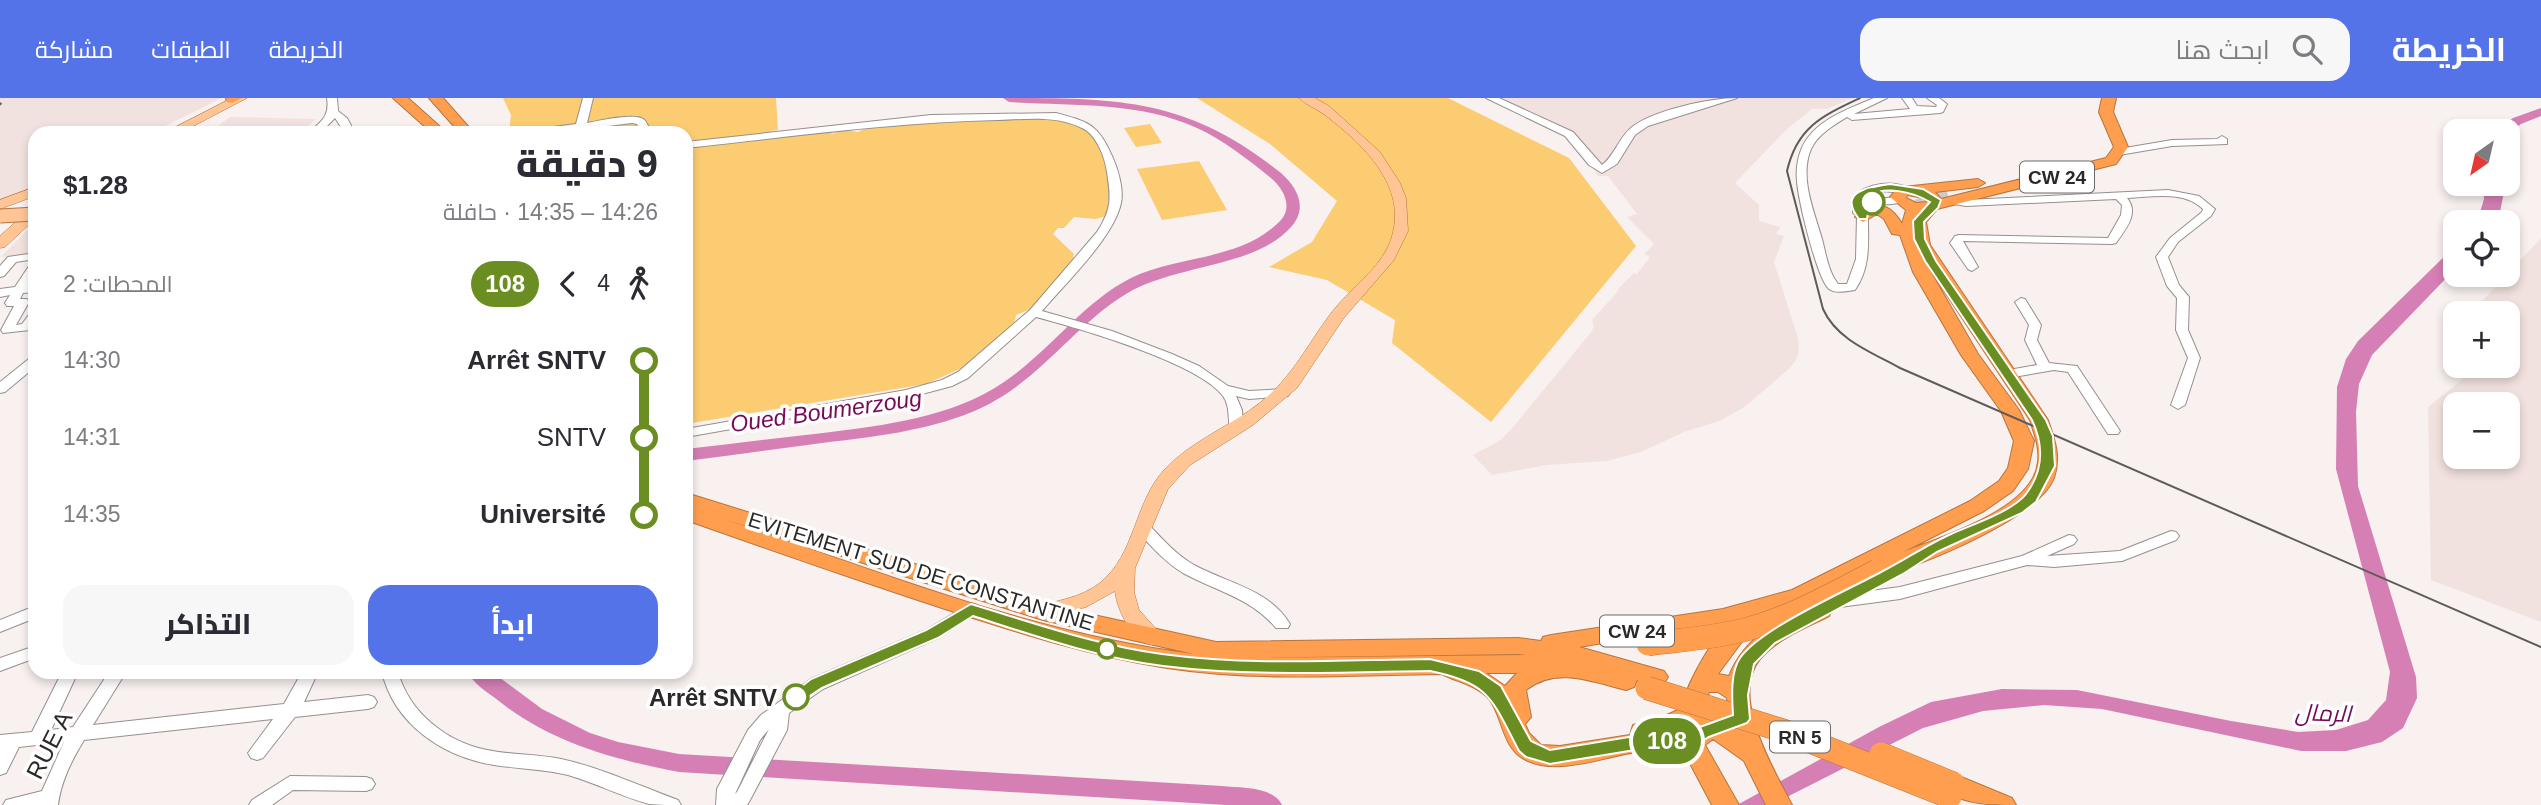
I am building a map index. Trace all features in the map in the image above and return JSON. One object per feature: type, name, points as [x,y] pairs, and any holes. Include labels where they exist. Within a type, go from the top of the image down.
[{"type":"highway","points":[[400,98],[432,126]]},
{"type":"highway","points":[[426,98],[450,126]]},
{"type":"highway","points":[[436,98],[461,126]]},
{"type":"highway","name":"CW 24","points":[[1652,682],[1636,659],[1638,649],[1648,644],[1746,629],[1803,609],[1877,571],[2017,509],[2031,498],[2045,476],[2050,455],[2047,436],[1922,245],[1918,221],[1932,206],[1950,198],[2089,162],[2107,150],[2109,142],[2094,110],[2095,98]]},
{"type":"highway","name":"CW 24","points":[[1950,198],[2110,162],[2121,147],[2106,113],[2109,98]]},
{"type":"highway","name":"CW 24","points":[[1518,646],[1668,626],[1755,609],[1799,596],[1994,494],[2012,477],[2024,441],[2010,410],[1970,355],[1921,272],[1908,237],[1906,199],[1964,185],[2089,162]]},
{"type":"highway","points":[[1897,231],[1906,199]]},
{"type":"highway","points":[[1906,199],[1912,206],[1932,206]]},
{"type":"highway","points":[[1863,216],[1870,209],[1886,212],[1892,217],[1897,231]]},
{"type":"highway","name":"CW 24","points":[[1897,231],[1911,262],[1921,272]]},
{"type":"highway","name":"EVITEMENT SUD DE CONSTANTINE","points":[[693,502],[1043,612],[1156,639],[1216,650],[1518,646],[1574,654],[1652,682]]},
{"type":"highway","name":"EVITEMENT SUD DE CONSTANTINE","points":[[693,515],[1070,641],[1161,660],[1255,667],[1527,664],[1566,667],[1652,682]]},
{"type":"highway","name":"CW 24","points":[[1779,805],[1752,754],[1741,719],[1740,695],[1746,662],[1770,639],[1932,548]]},
{"type":"highway","points":[[1430,665],[1461,672],[1489,685],[1503,701],[1525,746],[1541,755],[1560,756],[1647,741],[1682,744],[1690,730],[1702,683],[1724,646],[1755,609]]},
{"type":"highway","points":[[1566,667],[1528,677],[1514,688],[1513,699],[1524,729],[1535,741],[1544,745],[1562,746],[1650,731],[1663,728],[1679,718],[1699,735],[1741,719]]},
{"type":"highway","name":"RN 5","points":[[1652,682],[1958,795],[2003,805]]},
{"type":"highway","points":[[1702,683],[1722,683],[1740,695]]},
{"type":"highway","name":"CW 24","points":[[1714,729],[1752,754]]},
{"type":"highway","points":[[1690,730],[1703,771],[1726,805]]},
{"type":"main road","points":[[183,126],[233,98]]},
{"type":"main road","points":[[179,126],[241,98]]},
{"type":"main road","points":[[1043,612],[1069,607],[1095,597],[1115,583],[1131,558],[1144,529],[1150,505],[1164,481],[1178,466],[1236,429],[1283,393],[1300,376],[1338,315],[1396,246],[1401,221],[1400,199],[1375,151],[1337,118],[1305,98]]},
{"type":"main road","points":[[174,126],[203,115]]},
{"type":"main road","points":[[193,126],[203,115]]},
{"type":"main road","points":[[0,205],[28,194]]},
{"type":"main road","points":[[0,234],[28,210]]},
{"type":"main road","points":[[0,219],[28,216]]},
{"type":"main road","points":[[0,244],[28,221]]},
{"type":"main road","points":[[1131,558],[1123,592],[1125,605],[1141,629],[1156,639]]},
{"type":"street","points":[[332,98],[335,113],[346,126]]},
{"type":"street","points":[[581,126],[588,98]]},
{"type":"street","points":[[1491,98],[1569,134],[1602,170],[1612,164],[1630,134],[1642,124],[1732,98]]},
{"type":"street","points":[[1882,98],[1833,121],[1809,143],[1801,160],[1800,175],[1804,199],[1827,276],[1835,288],[1851,287],[1857,277],[1863,207],[1867,203],[1906,199]]},
{"type":"street","points":[[1907,98],[1914,108],[1931,112]]},
{"type":"street","points":[[1833,121],[1867,114],[1931,112],[1942,107],[1932,98]]},
{"type":"street","points":[[321,126],[335,113]]},
{"type":"street","points":[[693,144],[823,128],[958,117],[1056,117],[1087,126],[1099,136],[1116,183],[1116,210],[1101,234],[1034,313],[975,366],[947,383],[865,402],[693,432]]},
{"type":"street","points":[[599,126],[637,120],[644,126]]},
{"type":"street","points":[[2119,152],[2143,146],[2223,142],[2222,139]]},
{"type":"street","points":[[1950,198],[1966,203],[2178,193],[2200,200],[2209,209],[2204,217],[2174,240],[2162,257],[2172,286],[2183,297],[2182,330],[2194,358],[2178,405]]},
{"type":"street","points":[[1972,267],[1956,243],[1959,238],[2112,241],[2127,215],[2127,205],[2120,197]]},
{"type":"street","points":[[0,273],[12,259],[28,257]]},
{"type":"street","points":[[5,304],[20,290],[28,277]]},
{"type":"street","points":[[0,293],[28,289]]},
{"type":"street","points":[[5,304],[23,302],[7,322],[26,327],[28,324]]},
{"type":"street","points":[[2021,302],[2035,325],[2031,340],[2044,367]]},
{"type":"street","points":[[1034,313],[1183,362],[1225,389],[1249,395],[1283,393]]},
{"type":"street","points":[[2008,374],[2061,366],[2076,372],[2113,431]]},
{"type":"street","points":[[2,387],[28,367]]},
{"type":"street","points":[[2,387],[28,374]]},
{"type":"street","points":[[1225,389],[1236,411],[1236,429]]},
{"type":"street","points":[[1144,529],[1176,560],[1258,600],[1282,624]]},
{"type":"street","points":[[2027,560],[2085,561],[2122,556],[2171,536]]},
{"type":"street","points":[[1840,601],[1900,593],[2027,560],[2065,542],[2085,561]]},
{"type":"street","points":[[733,798],[754,735],[767,720],[817,684],[922,639],[971,609]]},
{"type":"street","points":[[0,626],[28,615]]},
{"type":"street","points":[[0,665],[28,655]]},
{"type":"street","points":[[38,738],[67,679]]},
{"type":"street","name":"RUE A","points":[[48,801],[57,773],[114,679]]},
{"type":"street","points":[[257,753],[291,709],[306,679]]},
{"type":"street","points":[[392,679],[395,691],[409,712],[456,747],[487,757],[560,766],[672,805]]},
{"type":"street","points":[[0,768],[6,741],[368,702]]},
{"type":"street","points":[[733,798],[774,738],[781,722],[781,710]]},
{"type":"street","points":[[258,805],[290,783],[366,783]]},
{"type":"street","points":[[12,805],[48,801]]},
{"type":"shaded area","points":[[0,98],[222,98],[165,126],[28,126],[28,190],[0,202]]},
{"type":"shaded area","points":[[503,98],[776,98],[778,130],[771,131],[773,136],[829,130],[832,134],[845,130],[858,132],[870,126],[931,123],[936,120],[1061,118],[1094,133],[1115,190],[1107,216],[1095,219],[1074,217],[1064,228],[1058,228],[1053,234],[1074,254],[1071,268],[1038,306],[1016,315],[1014,325],[971,364],[926,384],[693,423],[693,126],[510,126],[511,115]]},
{"type":"shaded area","points":[[1197,98],[1448,98],[1569,158],[1636,246],[1491,422],[1392,343],[1395,320],[1327,280],[1269,267],[1312,242],[1337,201],[1270,144]]},
{"type":"shaded area","points":[[1485,98],[1853,98],[1827,109],[1812,109],[1787,129],[1735,183],[1759,205],[1759,221],[1780,227],[1776,234],[1784,236],[1774,262],[1798,338],[1799,351],[1789,369],[1743,408],[1719,421],[1684,432],[1641,452],[1607,461],[1547,465],[1492,475],[1473,455],[1501,440],[1514,426],[1592,331],[1592,320],[1618,289],[1634,273],[1637,274],[1650,257],[1644,254],[1654,244],[1627,217],[1637,214],[1608,176],[1598,176],[1589,160],[1569,138]]},
{"type":"shaded area","points":[[230,117],[316,119],[308,126],[218,126]]},
{"type":"shaded area","points":[[1150,124],[1162,143],[1136,147],[1124,128]]},
{"type":"shaded area","points":[[1199,161],[1227,210],[1162,220],[1137,169]]},
{"type":"shaded area","points":[[2484,196],[2503,196],[2500,210],[2481,210]]},
{"type":"shaded area","points":[[28,229],[28,255],[1,257]]},
{"type":"shaded area","points":[[2541,238],[2541,622],[2431,580],[2428,407],[2443,395],[2443,469],[2520,469],[2520,392],[2447,392],[2463,379],[2520,378],[2520,301],[2482,301],[2495,287],[2520,287],[2520,260]]},
{"type":"shaded area","points":[[2443,258],[2443,281],[2372,355],[2359,384],[2356,412],[2358,486],[2416,677],[2417,698],[2403,728],[2382,742],[2346,751],[2301,751],[2102,709],[2044,705],[1983,711],[1923,728],[1771,805],[1737,805],[1879,727],[1931,702],[2002,689],[2077,690],[2298,732],[2336,730],[2368,720],[2386,700],[2390,672],[2336,469],[2337,387],[2346,359],[2358,341]]},
{"type":"waterway","name":"Oued Boumerzoug","points":[[693,454],[895,428],[965,409],[1009,386],[1041,361],[1085,318],[1135,282],[1152,274],[1255,246],[1272,237],[1291,216],[1293,200],[1281,180],[1201,125],[1178,116],[1131,106],[1009,98]]},
{"type":"waterway","name":"الرمال","points":[[2520,120],[2541,112]]},
{"type":"waterway","name":"Oued Boumerzoug","points":[[486,679],[505,695],[550,724],[582,739],[618,751],[679,763],[1222,795],[1264,801],[1271,805]]},
{"type":"tunnel","points":[[1917,207],[1948,195]]},
{"type":"tram line","points":[[1860,98],[1823,117],[1804,133],[1791,156],[1787,171],[1823,309],[1829,320],[1846,337],[1900,368],[2541,647]]},
{"type":"railway","points":[[0,105],[3,98]]},
{"type":"bus line","name":"108","points":[[796,697],[817,684],[932,634],[971,609],[1070,641],[1161,660],[1209,666],[1430,665],[1450,668],[1473,676],[1495,690],[1525,746],[1532,752],[1550,757],[1657,740],[1685,744],[1703,733],[1731,724],[1741,719],[1740,695],[1746,662],[1770,639],[1898,570],[1932,548],[2017,509],[2031,498],[2049,466],[2047,436],[2039,420],[1931,261],[1920,239],[1918,221],[1925,211],[1936,203],[1935,200],[1919,191],[1884,187],[1859,196],[1856,207],[1858,212],[1863,216],[1864,205],[1872,202]]},
{"type":"place","name":"Arrêt SNTV","points":[[796,697]]}]
